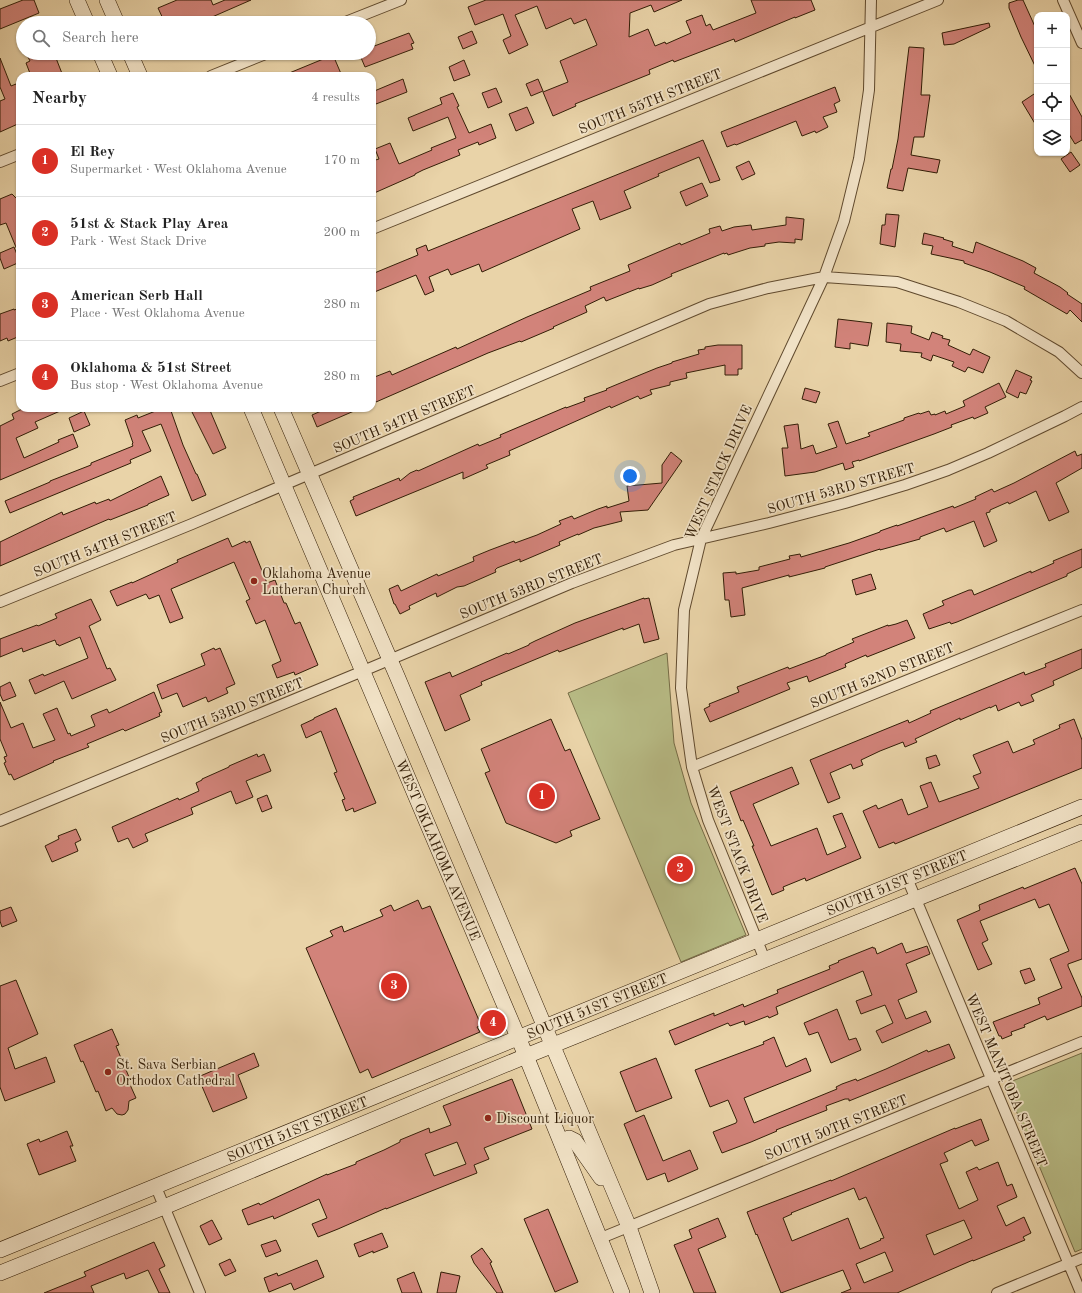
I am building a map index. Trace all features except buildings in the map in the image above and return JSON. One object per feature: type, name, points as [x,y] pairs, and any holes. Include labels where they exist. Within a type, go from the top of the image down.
[{"type":"street","points":[[77,0],[84,16]]},
{"type":"street","points":[[107,0],[114,16]]},
{"type":"street","points":[[361,16],[401,0]]},
{"type":"street","name":"WEST STACK DRIVE","points":[[765,960],[708,820],[692,767],[681,688],[684,610],[701,539],[824,278],[844,221],[859,159],[869,90],[871,0]]},
{"type":"street","name":"SOUTH 55TH STREET","points":[[376,227],[938,0]]},
{"type":"street","points":[[1063,0],[1082,43]]},
{"type":"street","points":[[103,60],[108,72]]},
{"type":"street","points":[[133,60],[138,72]]},
{"type":"street","points":[[221,72],[251,60]]},
{"type":"street","points":[[0,162],[16,156]]},
{"type":"street","name":"SOUTH 54TH STREET","points":[[0,602],[164,536],[710,304],[768,288],[824,278],[897,282],[958,302],[1006,321],[1059,352],[1082,373]]},
{"type":"street","points":[[0,381],[16,375]]},
{"type":"street","name":"SOUTH 53RD STREET","points":[[0,820],[390,660],[572,583],[674,545],[846,503],[905,485],[948,470],[988,453],[1082,407]]},
{"type":"street","name":"WEST OKLAHOMA AVENUE","points":[[252,412],[526,1056],[622,1293]]},
{"type":"street","name":"WEST OKLAHOMA AVENUE","points":[[283,412],[390,660],[629,1227],[652,1293]]},
{"type":"street","name":"SOUTH 52ND STREET","points":[[692,767],[1082,610]]},
{"type":"street","name":"SOUTH 51ST STREET","points":[[0,1250],[1082,807]]},
{"type":"street","name":"SOUTH 51ST STREET","points":[[0,1273],[164,1207],[552,1045],[1082,832]]},
{"type":"street","name":"WEST MANITOBA STREET","points":[[907,878],[1081,1293]]},
{"type":"street","name":"SOUTH 50TH STREET","points":[[600,1238],[1082,1042]]},
{"type":"street","points":[[561,1141],[569,1138],[575,1141],[616,1198]]},
{"type":"street","points":[[156,1187],[200,1293]]},
{"type":"street","points":[[997,1293],[1082,1258]]},
{"type":"green space","points":[[667,653],[674,743],[691,803],[746,935],[681,962],[568,693]]},
{"type":"green space","points":[[1082,1053],[1082,1249],[1075,1252],[1005,1084]]},
{"type":"place","name":"Oklahoma Avenue Lutheran Church","points":[[254,581]]},
{"type":"place","name":"El Rey","points":[[542,796]]},
{"type":"place","name":"51st & Stack Play Area","points":[[680,869]]},
{"type":"place","name":"American Serb Hall","points":[[394,986]]},
{"type":"place","name":"Oklahoma & 51st Street","points":[[493,1023]]},
{"type":"place","name":"St. Sava Serbian Orthodox Cathedral","points":[[108,1072]]},
{"type":"place","name":"Discount Liquor","points":[[488,1118]]}]
